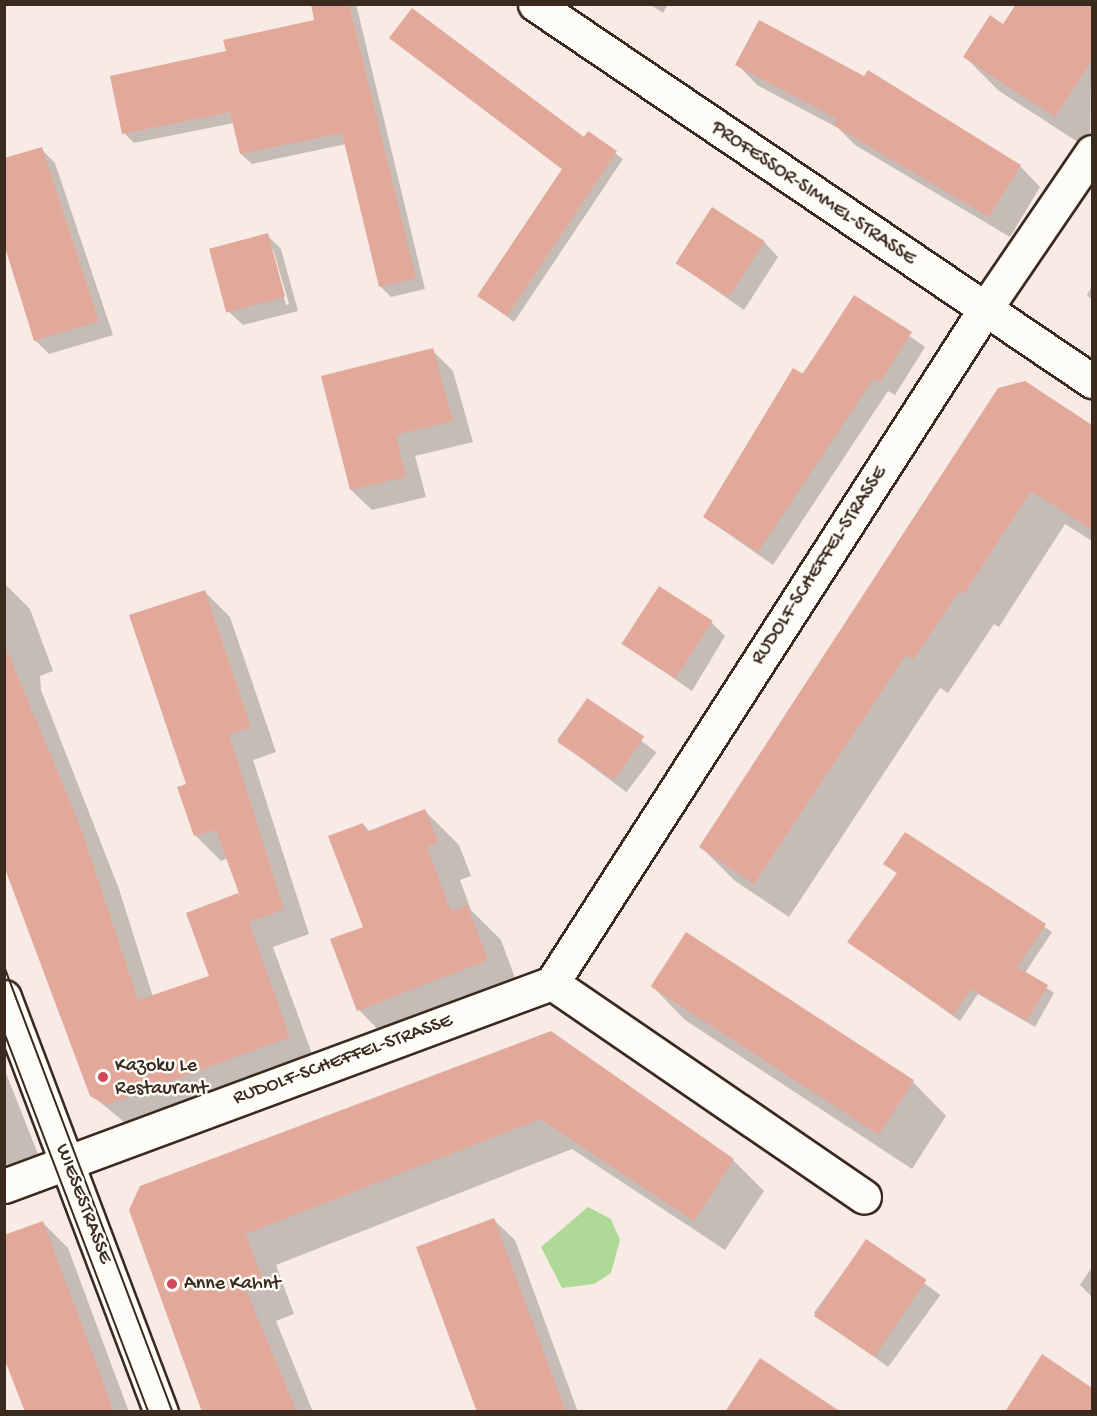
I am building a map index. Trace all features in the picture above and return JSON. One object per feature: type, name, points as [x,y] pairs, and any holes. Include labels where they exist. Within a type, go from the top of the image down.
[{"type":"street","name":"PROFESSOR-SIMMEL-STRASSE","points":[[535,4],[1092,381]]},
{"type":"street","name":"RUDOLF-SCHEFFEL-STRASSE","points":[[4,1186],[552,983],[985,309],[1092,152]]},
{"type":"street","points":[[552,983],[864,1197]]},
{"type":"street","name":"WIESESTRASSE","points":[[4,998],[161,1412]]},
{"type":"green space","points":[[588,1207],[611,1219],[620,1240],[611,1273],[594,1284],[562,1288],[541,1247]]},
{"type":"building","points":[[311,4],[349,4],[416,278],[379,287],[342,133],[240,154],[230,112],[122,134],[110,76],[226,51],[223,40],[314,20]]},
{"type":"building","points":[[1016,4],[1092,4],[1092,60],[1055,117],[963,57],[990,15],[1003,24]]},
{"type":"building","points":[[412,8],[584,137],[588,131],[617,151],[507,316],[477,296],[562,169],[389,38]]},
{"type":"building","points":[[759,20],[864,76],[868,70],[1021,165],[989,217],[833,125],[837,119],[735,65]]},
{"type":"building","points":[[42,147],[99,321],[34,341],[4,244],[4,158]]},
{"type":"building","points":[[712,207],[765,241],[728,298],[676,263]]},
{"type":"building","points":[[268,233],[285,297],[226,313],[209,249]]},
{"type":"building","points":[[854,295],[912,332],[880,382],[874,378],[758,552],[703,517],[793,368],[803,374]]},
{"type":"building","points":[[433,348],[453,421],[396,435],[406,477],[350,490],[321,376]]},
{"type":"building","points":[[1025,381],[1092,425],[1092,530],[1031,491],[964,594],[959,591],[913,660],[906,655],[754,884],[699,847],[998,388]]},
{"type":"building","points":[[659,586],[713,621],[675,679],[621,644]]},
{"type":"building","points":[[205,590],[251,727],[229,734],[284,909],[249,922],[290,1037],[106,1105],[90,1096],[4,866],[4,643],[79,823],[138,1000],[209,976],[186,913],[238,893],[242,902],[216,830],[194,836],[177,787],[186,784],[129,615]]},
{"type":"building","points":[[587,698],[644,737],[615,781],[557,742]]},
{"type":"building","points":[[425,809],[438,842],[427,847],[451,911],[467,905],[488,960],[357,1011],[330,939],[363,927],[328,836],[363,823],[366,832]]},
{"type":"building","points":[[905,832],[1046,924],[1017,967],[1048,985],[1027,1021],[971,989],[953,1015],[847,942],[897,873],[883,864]]},
{"type":"building","points":[[686,932],[914,1080],[879,1135],[651,987]]},
{"type":"building","points":[[551,1031],[734,1159],[694,1221],[540,1119],[246,1234],[264,1283],[246,1290],[297,1412],[202,1412],[129,1210],[140,1186]]},
{"type":"building","points":[[494,1218],[566,1412],[477,1412],[416,1247]]},
{"type":"building","points":[[43,1221],[114,1412],[25,1412],[4,1358],[4,1235]]},
{"type":"building","points":[[866,1239],[927,1280],[875,1357],[814,1316]]},
{"type":"building","points":[[1042,1354],[1092,1388],[1092,1412],[1005,1412]]},
{"type":"building","points":[[760,1358],[841,1412],[725,1412]]},
{"type":"tram line","points":[[4,965],[173,1412]]},
{"type":"tram line","points":[[4,1031],[149,1412]]},
{"type":"place","name":"Kazoku Le Restaurant","points":[[103,1077]]},
{"type":"place","name":"Anne Kahnt","points":[[172,1284]]}]
